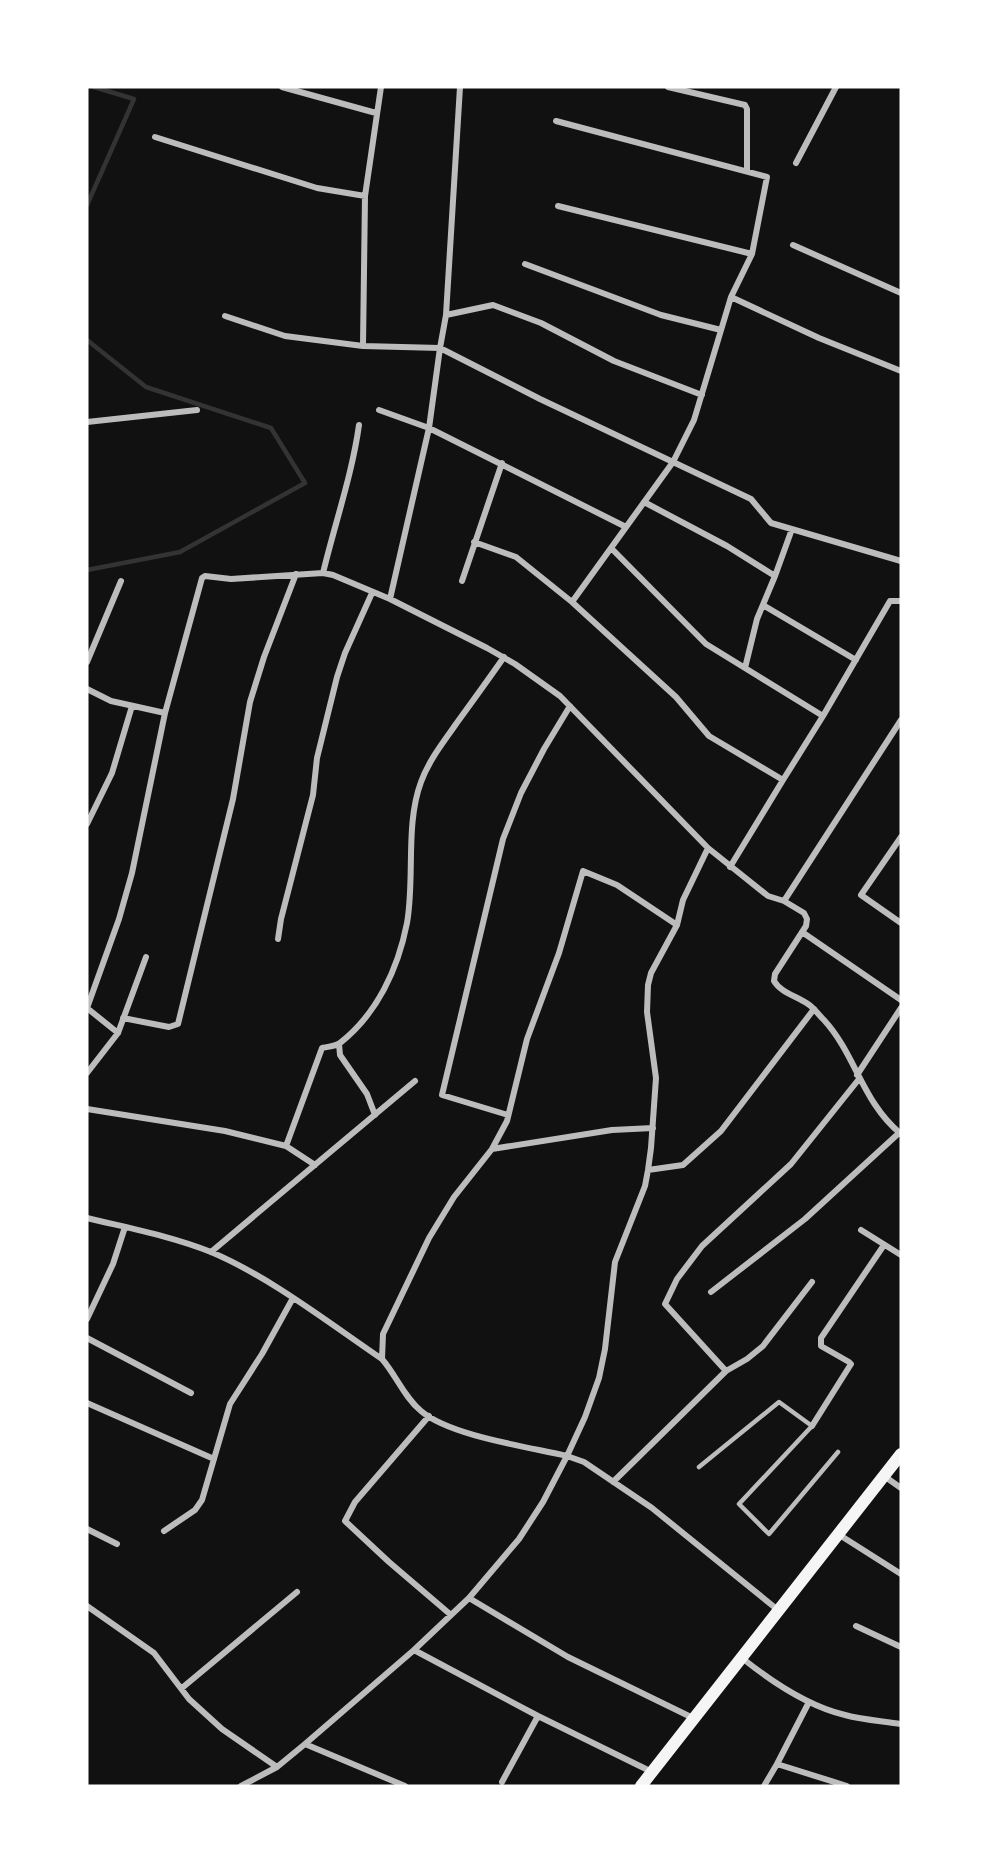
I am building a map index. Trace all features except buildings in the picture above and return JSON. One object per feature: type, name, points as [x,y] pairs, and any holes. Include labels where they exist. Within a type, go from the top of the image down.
[{"type":"main road","points":[[641,1786],[901,1454]]},
{"type":"street","points":[[282,87],[376,113]]},
{"type":"street","points":[[363,346],[365,196],[381,87]]},
{"type":"street","points":[[390,599],[429,428],[446,315],[460,87]]},
{"type":"street","points":[[671,87],[745,105],[747,109],[747,171]]},
{"type":"street","points":[[796,162],[836,87]]},
{"type":"street","points":[[556,121],[767,177],[752,254],[731,297],[694,420],[674,462],[572,602]]},
{"type":"street","points":[[155,137],[316,188],[365,196]]},
{"type":"street","points":[[558,206],[752,254]]},
{"type":"street","points":[[793,245],[901,292]]},
{"type":"street","points":[[525,264],[661,315],[721,330]]},
{"type":"street","points":[[731,297],[819,338],[901,371]]},
{"type":"street","points":[[446,315],[493,304],[541,322],[614,361],[702,395]]},
{"type":"street","points":[[225,316],[285,336],[363,346],[440,348],[540,399],[751,499],[771,523],[901,561]]},
{"type":"street","points":[[87,422],[197,410]]},
{"type":"street","points":[[379,411],[429,428],[626,527]]},
{"type":"street","points":[[323,573],[336,518],[354,459],[359,425]]},
{"type":"street","points":[[462,581],[502,463]]},
{"type":"street","points":[[644,502],[727,546],[775,576]]},
{"type":"street","points":[[745,668],[757,619],[792,529]]},
{"type":"street","points":[[474,542],[516,556],[572,602],[676,696],[709,736],[783,780]]},
{"type":"street","points":[[611,548],[706,644],[823,716]]},
{"type":"street","points":[[117,1032],[87,1008],[119,919],[132,873],[165,713],[202,578],[205,576],[231,579],[323,573],[390,599],[504,657],[560,696],[729,867],[768,896],[784,901],[804,913],[807,920],[802,932],[775,974],[774,981],[777,987],[809,1005],[827,1023],[887,1123],[900,1134],[805,1219],[711,1292]]},
{"type":"street","points":[[123,1018],[169,1027],[178,1024],[232,799],[250,702],[264,657],[296,574]]},
{"type":"street","points":[[87,662],[121,581]]},
{"type":"street","points":[[278,939],[281,919],[314,795],[317,758],[337,677],[345,653],[372,593]]},
{"type":"street","points":[[729,867],[823,716],[890,601],[901,601]]},
{"type":"street","points":[[763,605],[856,660]]},
{"type":"street","points":[[375,1115],[367,1094],[340,1055],[339,1044],[343,1038],[358,1029],[379,1001],[395,961],[407,922],[415,810],[420,784],[426,769],[504,657]]},
{"type":"street","points":[[87,688],[111,701],[165,713]]},
{"type":"street","points":[[87,824],[112,773],[132,706]]},
{"type":"street","points":[[508,1115],[442,1095],[503,839],[521,793],[570,706]]},
{"type":"street","points":[[784,901],[901,720]]},
{"type":"street","points":[[901,837],[861,895],[901,923]]},
{"type":"street","points":[[241,1786],[277,1767],[305,1744],[414,1650],[469,1598],[519,1539],[543,1502],[567,1456],[585,1418],[599,1378],[605,1349],[615,1262],[645,1186],[648,1170],[656,1077],[647,1012],[648,985],[651,973],[677,925],[683,900],[708,848]]},
{"type":"street","points":[[382,1359],[383,1334],[429,1238],[454,1197],[492,1149],[508,1115],[527,1039],[560,953],[583,870],[617,885],[677,925]]},
{"type":"street","points":[[802,932],[901,1000]]},
{"type":"street","points":[[87,1073],[117,1032],[146,957]]},
{"type":"street","points":[[726,1371],[665,1304],[677,1279],[702,1246],[791,1164],[858,1077],[901,1008]]},
{"type":"street","points":[[648,1170],[683,1165],[721,1131],[814,1009]]},
{"type":"street","points":[[286,1146],[322,1048],[339,1044]]},
{"type":"street","points":[[211,1252],[415,1081]]},
{"type":"street","points":[[87,1109],[225,1131],[286,1146],[315,1165]]},
{"type":"street","points":[[492,1149],[612,1130],[653,1128]]},
{"type":"street","points":[[87,1218],[158,1235],[211,1252],[293,1298],[382,1359],[392,1370],[408,1399],[429,1416],[465,1432],[584,1462],[652,1508],[779,1610]]},
{"type":"street","points":[[87,1319],[113,1264],[125,1227]]},
{"type":"street","points":[[861,1230],[901,1255]]},
{"type":"street","points":[[812,1426],[851,1364],[821,1346],[821,1338],[884,1245]]},
{"type":"street","points":[[613,1482],[726,1371],[747,1359],[763,1346],[812,1282]]},
{"type":"street","points":[[164,1531],[195,1510],[202,1500],[230,1404],[262,1354],[293,1298]]},
{"type":"street","points":[[87,1338],[191,1393]]},
{"type":"street","points":[[87,1403],[214,1459]]},
{"type":"street","points":[[429,1416],[355,1502],[345,1521],[451,1615]]},
{"type":"street","points":[[884,1476],[901,1488]]},
{"type":"street","points":[[87,1529],[117,1544]]},
{"type":"street","points":[[838,1534],[901,1574]]},
{"type":"street","points":[[182,1688],[297,1592]]},
{"type":"street","points":[[469,1598],[568,1657],[693,1718]]},
{"type":"street","points":[[87,1606],[154,1653],[189,1699],[222,1729],[277,1767]]},
{"type":"street","points":[[856,1626],[901,1647]]},
{"type":"street","points":[[414,1650],[538,1716],[652,1772]]},
{"type":"street","points":[[741,1658],[766,1677],[809,1702],[844,1715],[901,1724]]},
{"type":"street","points":[[764,1786],[809,1702]]},
{"type":"street","points":[[502,1782],[538,1716]]},
{"type":"street","points":[[305,1744],[405,1786]]},
{"type":"street","points":[[777,1764],[847,1786]]},
{"type":"lane","points":[[699,1467],[779,1402],[812,1426],[739,1504],[769,1534],[838,1452]]},
{"type":"waterway","points":[[87,205],[134,99],[94,87]]},
{"type":"waterway","points":[[87,340],[146,387],[271,428],[305,483],[180,552],[87,570]]}]
